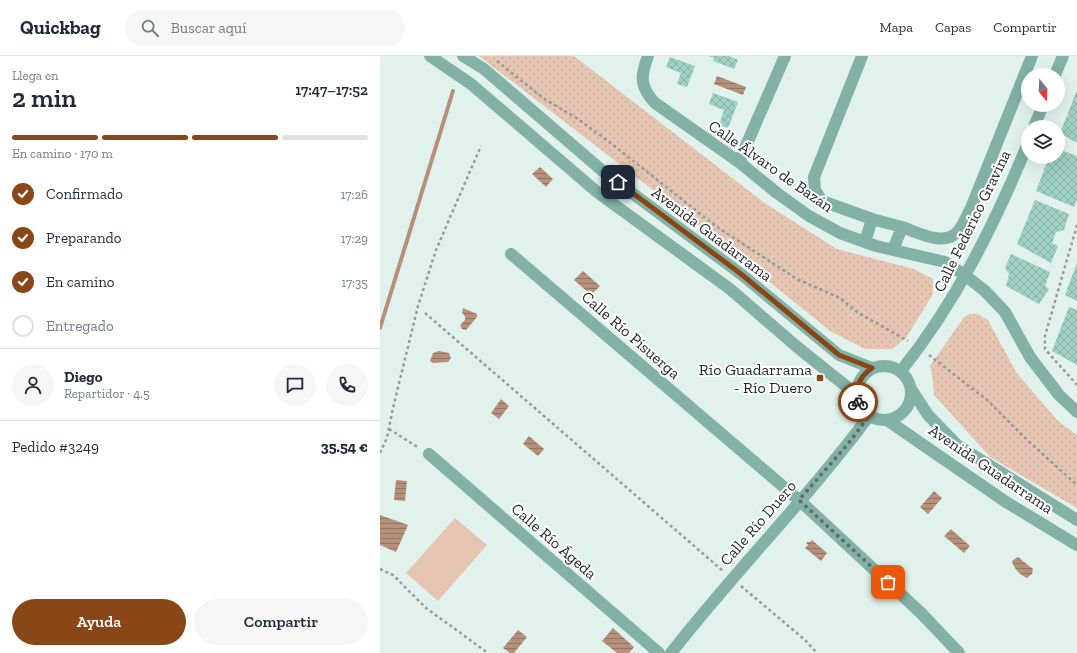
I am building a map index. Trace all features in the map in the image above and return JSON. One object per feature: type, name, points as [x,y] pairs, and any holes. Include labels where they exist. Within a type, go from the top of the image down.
[{"type":"street","name":"Avenida Guadarrama","points":[[430,56],[471,84],[597,192],[730,290],[857,395]]},
{"type":"street","name":"Avenida Guadarrama","points":[[463,56],[484,69],[529,106],[605,173],[741,274],[839,355],[872,368]]},
{"type":"street","name":"Calle Álvaro de Bazán","points":[[648,56],[642,83],[646,93],[655,104],[739,162],[777,193],[810,216],[840,233],[893,250],[945,262],[985,291],[1004,312],[1030,357],[1059,395],[1077,412]]},
{"type":"street","points":[[739,162],[785,56]]},
{"type":"street","points":[[862,56],[814,177],[815,190],[822,201],[872,220],[942,240],[950,238],[959,231],[971,208],[1032,56]]},
{"type":"street","points":[[1058,68],[1063,56]]},
{"type":"street","name":"Calle Federico Gravina","points":[[901,371],[919,348],[966,276],[1021,160]]},
{"type":"street","points":[[865,242],[872,220]]},
{"type":"street","points":[[893,250],[902,228]]},
{"type":"street","name":"Calle Río Pisuerga","points":[[511,254],[799,500],[921,613],[959,653]]},
{"type":"street","points":[[887,366],[901,371],[909,382],[911,389],[910,402],[903,413],[888,420],[869,416],[863,410],[857,395],[860,379],[872,368],[887,366]]},
{"type":"street","name":"Avenida Guadarrama","points":[[911,389],[928,415],[956,445],[1077,520]]},
{"type":"street","name":"Calle Río Duero","points":[[671,653],[732,578],[848,444],[869,416]]},
{"type":"street","name":"Avenida Guadarrama","points":[[888,420],[1006,502],[1077,545]]},
{"type":"street","name":"Calle Río Ágeda","points":[[429,454],[659,653]]},
{"type":"path","points":[[496,61],[543,98],[578,118],[717,227],[798,279],[840,298],[857,312],[919,348],[988,400],[1024,437],[1077,485]]},
{"type":"path","points":[[380,453],[387,438],[418,306],[436,250],[481,146]]},
{"type":"path","points":[[1077,225],[1045,336],[1045,349],[1077,385]]},
{"type":"path","points":[[425,313],[805,640],[817,653]]},
{"type":"path","points":[[389,430],[429,454]]},
{"type":"path","points":[[380,568],[394,575],[426,608],[488,653]]},
{"type":"shaded area","points":[[479,56],[574,56],[766,204],[837,249],[914,269],[933,279],[933,294],[906,338],[892,349],[865,349],[830,331],[723,244]]},
{"type":"shaded area","points":[[717,76],[746,87],[743,95],[714,84]]},
{"type":"shaded area","points":[[540,167],[553,179],[546,187],[532,174]]},
{"type":"shaded area","points":[[583,271],[600,286],[591,295],[574,280]]},
{"type":"shaded area","points":[[463,308],[477,314],[477,317],[466,330],[462,329],[460,325],[465,320],[465,316],[462,313]]},
{"type":"shaded area","points":[[969,314],[978,314],[988,320],[1016,372],[1058,421],[1077,435],[1077,508],[990,457],[934,395],[930,366],[964,317]]},
{"type":"shaded area","points":[[439,351],[449,353],[451,358],[448,362],[433,363],[430,361],[433,353]]},
{"type":"shaded area","points":[[501,399],[509,406],[499,419],[491,413]]},
{"type":"shaded area","points":[[529,436],[544,449],[538,456],[523,444]]},
{"type":"shaded area","points":[[396,480],[407,481],[405,501],[394,500]]},
{"type":"shaded area","points":[[934,491],[942,498],[928,514],[920,507]]},
{"type":"shaded area","points":[[380,515],[408,525],[396,552],[380,545]]},
{"type":"shaded area","points":[[455,518],[487,545],[438,601],[406,573]]},
{"type":"shaded area","points":[[951,529],[970,546],[964,553],[944,536]]},
{"type":"shaded area","points":[[812,540],[827,553],[821,561],[805,548],[808,545],[806,542],[810,542]]},
{"type":"shaded area","points":[[1018,557],[1033,569],[1032,574],[1027,578],[1018,571],[1013,564],[1012,561]]},
{"type":"shaded area","points":[[613,628],[634,647],[629,653],[617,653],[602,641]]},
{"type":"shaded area","points":[[518,630],[527,637],[514,653],[510,653],[503,648]]},
{"type":"building","points":[[708,56],[729,56],[738,60],[734,69],[713,61],[714,58]]},
{"type":"building","points":[[670,57],[695,66],[687,87],[677,84],[681,73],[666,67]]},
{"type":"building","points":[[1077,90],[1077,143],[1065,136],[1065,120]]},
{"type":"building","points":[[713,93],[738,102],[728,128],[719,125],[724,110],[709,104]]},
{"type":"building","points":[[1065,152],[1077,156],[1077,199],[1074,207],[1036,191],[1046,164],[1065,164]]},
{"type":"building","points":[[1035,200],[1069,214],[1064,230],[1056,232],[1052,243],[1058,246],[1051,263],[1017,244]]},
{"type":"building","points":[[1011,254],[1050,272],[1045,286],[1049,289],[1039,304],[1006,286],[1009,274],[1005,268]]},
{"type":"building","points":[[1077,263],[1077,301],[1065,295]]},
{"type":"building","points":[[1069,307],[1077,310],[1077,365],[1052,351]]},
{"type":"waterway","points":[[380,328],[453,91]]},
{"type":"way so far","points":[[858,402],[869,416],[848,444],[799,500],[888,582]]},
{"type":"place","name":"Río Guadarrama - Río Duero","points":[[820,378]]},
{"type":"route","points":[[618,182],[741,274],[806,330],[839,355],[872,368],[860,379],[857,387],[858,402]]}]
